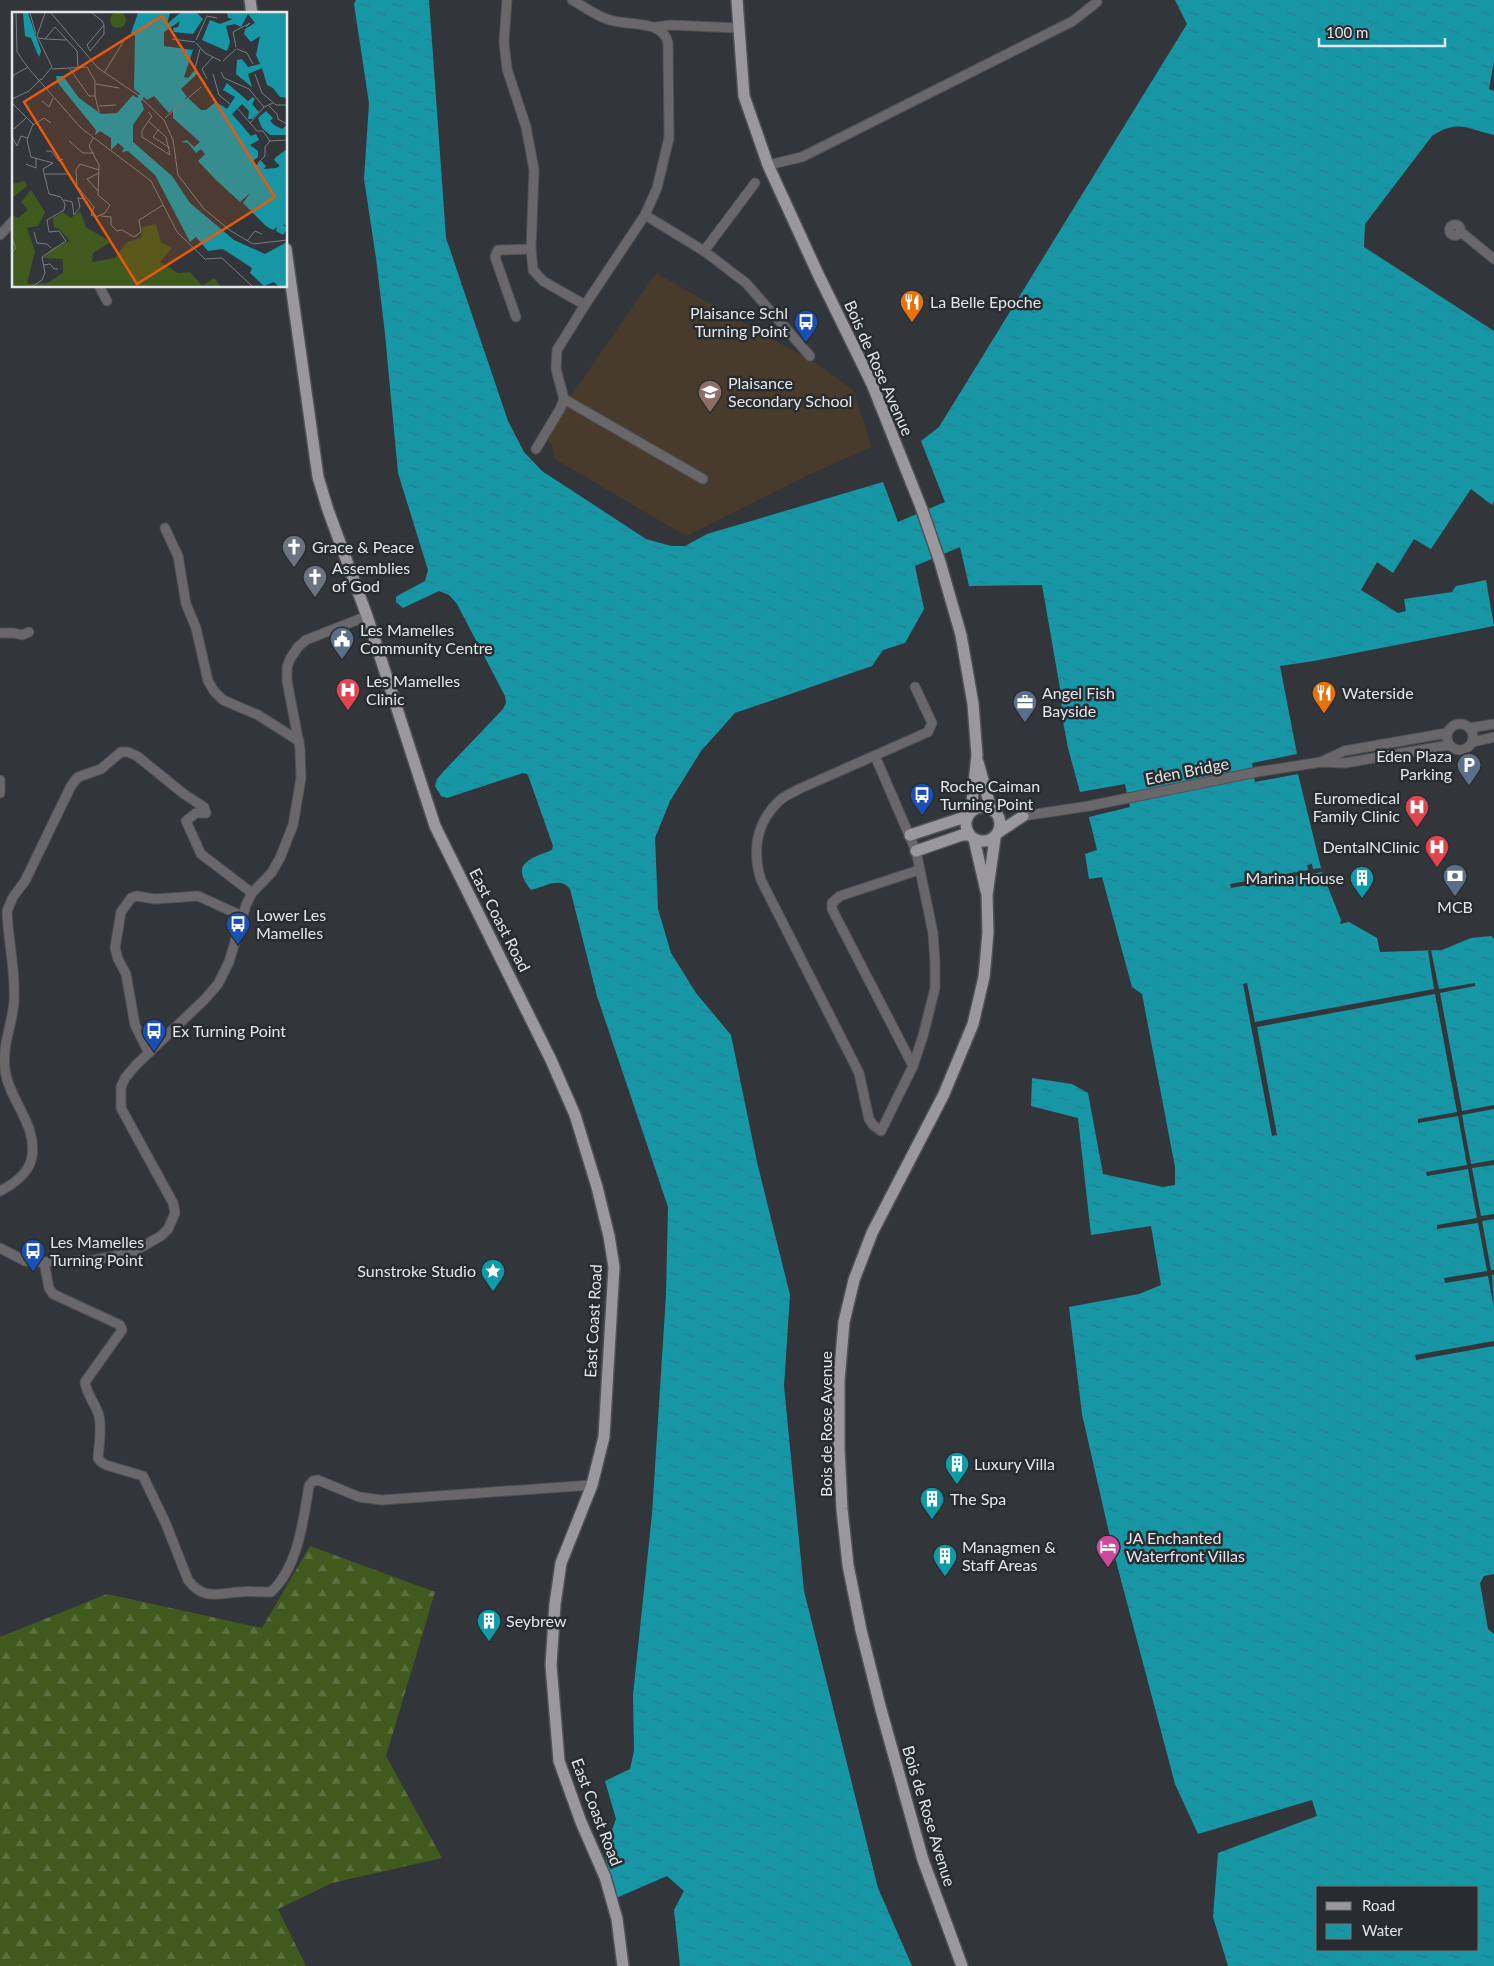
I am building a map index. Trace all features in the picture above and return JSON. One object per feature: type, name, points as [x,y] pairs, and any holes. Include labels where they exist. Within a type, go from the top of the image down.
[{"type":"main road","name":"Bois de Rose Avenue","points":[[736,0],[744,96],[768,165],[818,274],[872,384],[921,507],[940,562],[963,645],[973,704],[977,755],[970,814]]},
{"type":"main road","name":"East Coast Road","points":[[288,263],[318,477],[328,510],[367,616],[434,826],[551,1060],[575,1114],[598,1187],[609,1236],[614,1267],[604,1437],[592,1485],[561,1563],[555,1604],[551,1665],[558,1760],[581,1822],[605,1877],[617,1919],[622,1966]]},
{"type":"main road","name":"Bois de Rose Avenue","points":[[977,755],[993,811]]},
{"type":"main road","points":[[910,836],[970,814],[980,807],[1023,816]]},
{"type":"main road","points":[[993,811],[1001,824],[997,835]]},
{"type":"main road","points":[[970,814],[966,826],[972,837]]},
{"type":"main road","points":[[916,851],[962,835],[985,842],[1023,816]]},
{"type":"main road","name":"Bois de Rose Avenue","points":[[962,1966],[923,1860],[861,1630],[848,1565],[842,1508],[839,1448],[839,1380],[844,1322],[854,1280],[872,1233],[944,1094],[973,1024],[984,977],[988,932],[987,895],[997,835]]},
{"type":"main road","name":"Bois de Rose Avenue","points":[[972,837],[987,895]]},
{"type":"street","points":[[507,0],[504,42],[507,69],[526,127],[534,170],[530,249],[533,270],[543,281],[585,306]]},
{"type":"street","points":[[579,2],[607,19],[656,27],[736,28]]},
{"type":"street","points":[[768,165],[802,157],[1073,21],[1097,2]]},
{"type":"street","points":[[536,449],[564,399],[556,369],[556,350],[645,215],[657,188],[670,138],[668,43],[666,35],[656,27]]},
{"type":"street","points":[[704,251],[755,184]]},
{"type":"street","points":[[645,215],[704,251],[746,283],[810,356]]},
{"type":"street","points":[[0,236],[12,222]]},
{"type":"street","points":[[1461,232],[1494,259]]},
{"type":"street","points":[[516,317],[494,257],[498,250],[530,249]]},
{"type":"street","points":[[101,288],[107,301]]},
{"type":"street","points":[[564,399],[703,479]]},
{"type":"street","points":[[165,528],[178,556],[186,604],[196,628],[208,681],[214,691],[223,700],[258,715],[299,741]]},
{"type":"street","points":[[0,1248],[25,1261],[94,1260],[131,1253],[161,1236],[172,1221],[175,1214],[173,1203],[121,1108],[121,1088],[125,1078],[218,984],[229,962],[242,916],[252,893],[272,872],[280,858],[293,825],[301,778],[299,741],[286,681],[290,659],[306,640],[367,616]]},
{"type":"street","points":[[0,634],[14,633],[22,635],[29,632]]},
{"type":"street","points":[[875,756],[916,851],[933,933],[935,988],[913,1066],[881,1131],[873,1125],[869,1118],[859,1073],[761,880],[757,867],[755,848],[767,814],[780,800],[798,789],[875,756],[924,735],[931,728],[932,723],[916,687]]},
{"type":"street","points":[[1470,728],[1494,724]]},
{"type":"street","points":[[1473,742],[1473,732],[1467,725],[1453,725],[1447,733],[1449,745],[1454,749],[1460,750],[1466,749],[1473,742],[1494,737]]},
{"type":"street","points":[[1321,762],[1344,750],[1447,733]]},
{"type":"street","points":[[1321,762],[1345,763],[1449,745]]},
{"type":"street","points":[[0,1191],[10,1186],[23,1175],[32,1158],[33,1140],[28,1123],[15,1102],[2,1061],[14,1003],[7,911],[13,897],[25,882],[71,786],[78,777],[101,769],[121,752],[128,752],[137,756],[184,794],[204,807],[206,813],[196,813],[186,821],[200,854],[252,893]]},
{"type":"street","name":"Eden Bridge","points":[[1023,816],[1124,799],[1257,772],[1321,762]]},
{"type":"street","points":[[0,780],[0,793]]},
{"type":"street","points":[[913,1066],[832,909],[832,903],[840,896],[919,870]]},
{"type":"street","points":[[149,1053],[135,1025],[126,974],[118,959],[115,948],[121,912],[130,898],[136,896],[155,899],[198,896],[242,916]]},
{"type":"street","points":[[44,1262],[49,1288],[53,1294],[120,1325],[122,1330],[86,1382],[86,1393],[98,1414],[100,1423],[98,1458],[106,1465],[143,1476],[166,1524],[188,1580],[193,1587],[200,1591],[218,1596],[238,1592],[271,1592],[281,1583],[301,1531],[309,1486],[318,1480],[360,1496],[382,1500],[592,1485]]},
{"type":"shaded area","name":"Plaisance Secondary School","points":[[656,273],[820,366],[853,390],[872,447],[810,474],[686,536],[555,459],[551,444],[544,435]]},
{"type":"green space","points":[[310,1546],[435,1592],[386,1756],[442,1858],[332,1883],[278,1909],[306,1966],[0,1966],[0,1637],[107,1594],[262,1628]]},
{"type":"water","points":[[356,0],[429,0],[446,238],[508,421],[524,452],[542,471],[646,539],[671,546],[685,546],[707,534],[883,482],[898,522],[945,502],[921,441],[939,427],[1187,24],[1175,0],[1494,0],[1494,61],[1489,89],[1494,91],[1494,135],[1469,128],[1456,127],[1441,131],[1432,136],[1365,224],[1364,247],[1494,331],[1494,501],[1492,505],[1471,489],[1431,549],[1414,539],[1393,573],[1377,562],[1361,590],[1398,613],[1406,611],[1404,599],[1452,592],[1456,586],[1486,580],[1494,626],[1280,666],[1297,754],[1252,763],[1255,782],[1298,774],[1322,872],[1341,920],[1340,924],[1349,922],[1377,938],[1380,952],[1442,950],[1471,938],[1491,936],[1494,939],[1494,1574],[1484,1576],[1480,1583],[1488,1629],[1494,1634],[1494,1966],[1228,1966],[1213,1917],[1218,1853],[1317,1816],[1312,1800],[1198,1834],[1175,1784],[1112,1546],[1082,1414],[1069,1307],[1139,1294],[1161,1285],[1151,1226],[1091,1235],[1078,1118],[1031,1106],[1032,1078],[1072,1084],[1088,1093],[1103,1174],[1163,1187],[1175,1185],[1175,1167],[1142,994],[1132,987],[1102,877],[1089,879],[1085,854],[1097,850],[1089,817],[1130,807],[1125,784],[1080,792],[1068,748],[1062,716],[1061,694],[1042,585],[969,586],[960,547],[915,566],[924,609],[905,643],[883,650],[872,666],[735,713],[701,751],[670,801],[655,838],[658,909],[671,953],[696,993],[731,1035],[757,1162],[790,1295],[784,1386],[804,1591],[878,1888],[912,1966],[680,1966],[674,1910],[684,1891],[667,1876],[616,1898],[604,1852],[616,1819],[605,1781],[630,1769],[634,1751],[633,1695],[652,1514],[666,1295],[668,1207],[597,996],[570,889],[566,885],[557,883],[531,890],[522,874],[522,868],[525,864],[536,856],[552,850],[553,846],[527,774],[523,773],[447,798],[441,796],[435,786],[437,779],[503,709],[506,703],[505,696],[457,604],[449,595],[439,591],[403,608],[396,602],[396,597],[425,581],[428,570],[398,473],[385,334],[364,179],[369,103],[354,4]]},
{"type":"pier","points":[[1312,864],[1313,869],[1321,868],[1322,872],[1312,874],[1313,878],[1309,878],[1308,874],[1231,888],[1230,884],[1308,870],[1307,865]]},
{"type":"pier","points":[[1431,950],[1439,989],[1475,983],[1475,986],[1440,993],[1462,1111],[1494,1105],[1494,1109],[1462,1115],[1471,1164],[1494,1160],[1494,1165],[1472,1168],[1481,1216],[1494,1214],[1494,1219],[1482,1221],[1491,1270],[1494,1270],[1494,1275],[1492,1275],[1494,1308],[1488,1276],[1445,1283],[1444,1278],[1487,1271],[1478,1223],[1437,1229],[1437,1225],[1477,1218],[1468,1169],[1427,1176],[1426,1172],[1467,1165],[1458,1116],[1418,1123],[1418,1119],[1457,1112],[1435,994],[1257,1027],[1277,1135],[1272,1136],[1243,984],[1247,983],[1255,1022],[1434,989],[1428,951]]},
{"type":"pier","points":[[1494,1341],[1494,1346],[1416,1360],[1415,1355]]},
{"type":"place","name":"La Belle Epoche","points":[[912,323]]},
{"type":"place","name":"Plaisance Schl Turning Point","points":[[806,343]]},
{"type":"place","name":"Plaisance Secondary School","points":[[710,413]]},
{"type":"place","name":"Grace & Peace","points":[[294,568]]},
{"type":"place","name":"Assemblies of God","points":[[315,598]]},
{"type":"place","name":"Les Mamelles Community Centre","points":[[342,660]]},
{"type":"place","name":"Les Mamelles Clinic","points":[[348,711]]},
{"type":"place","name":"Waterside","points":[[1324,714]]},
{"type":"place","name":"Angel Fish Bayside","points":[[1025,723]]},
{"type":"place","name":"Eden Plaza Parking","points":[[1469,786]]},
{"type":"place","name":"Roche Caiman Turning Point","points":[[922,816]]},
{"type":"place","name":"Euromedical Family Clinic","points":[[1417,828]]},
{"type":"place","name":"DentalNClinic","points":[[1437,868]]},
{"type":"place","name":"MCB","points":[[1455,897]]},
{"type":"place","name":"Marina House","points":[[1362,899]]},
{"type":"place","name":"Lower Les Mamelles","points":[[238,945]]},
{"type":"place","name":"Ex Turning Point","points":[[154,1052]]},
{"type":"place","name":"Les Mamelles Turning Point","points":[[33,1272]]},
{"type":"place","name":"Sunstroke Studio","points":[[493,1292]]},
{"type":"place","name":"Luxury Villa","points":[[957,1485]]},
{"type":"place","name":"The Spa","points":[[932,1520]]},
{"type":"place","name":"JA Enchanted Waterfront Villas","points":[[1108,1568]]},
{"type":"place","name":"Managmen & Staff Areas","points":[[945,1577]]},
{"type":"place","name":"Seybrew","points":[[489,1642]]}]
